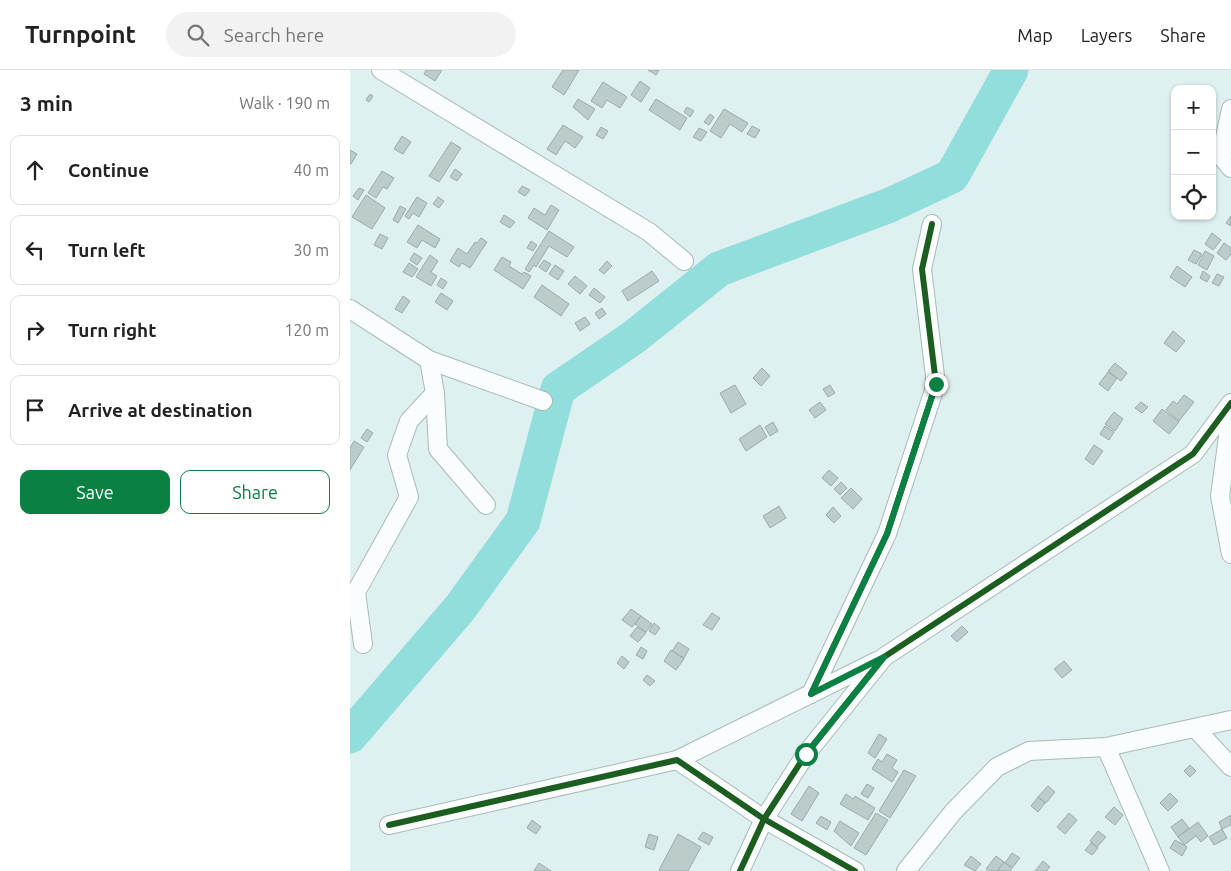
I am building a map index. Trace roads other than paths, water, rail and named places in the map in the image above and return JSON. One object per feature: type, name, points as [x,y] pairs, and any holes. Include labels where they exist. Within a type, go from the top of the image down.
[{"type":"street","points":[[381,70],[648,232],[684,261]]},
{"type":"street","points":[[1231,109],[1221,156],[1231,168]]},
{"type":"street","points":[[811,694],[887,534],[936,384],[922,269],[932,224]]},
{"type":"street","points":[[350,309],[429,360],[543,401]]},
{"type":"street","points":[[429,360],[435,393],[438,449],[486,505]]},
{"type":"street","points":[[363,644],[353,588],[409,497],[396,455],[409,421],[435,393]]},
{"type":"street","points":[[389,825],[677,760],[811,694],[884,657],[1194,454],[1231,403]]},
{"type":"street","points":[[1231,414],[1220,496],[1231,554]]},
{"type":"street","points":[[740,871],[764,819],[806,754],[884,657]]},
{"type":"street","points":[[906,871],[953,812],[996,767],[1029,751],[1106,747],[1231,720]]},
{"type":"street","points":[[1196,729],[1231,767]]},
{"type":"street","points":[[1106,747],[1160,871]]},
{"type":"street","points":[[677,760],[764,819],[855,871]]},
{"type":"waterway","points":[[350,736],[460,608],[523,521],[558,389],[634,337],[719,269],[890,205],[952,176],[1011,70]]}]
